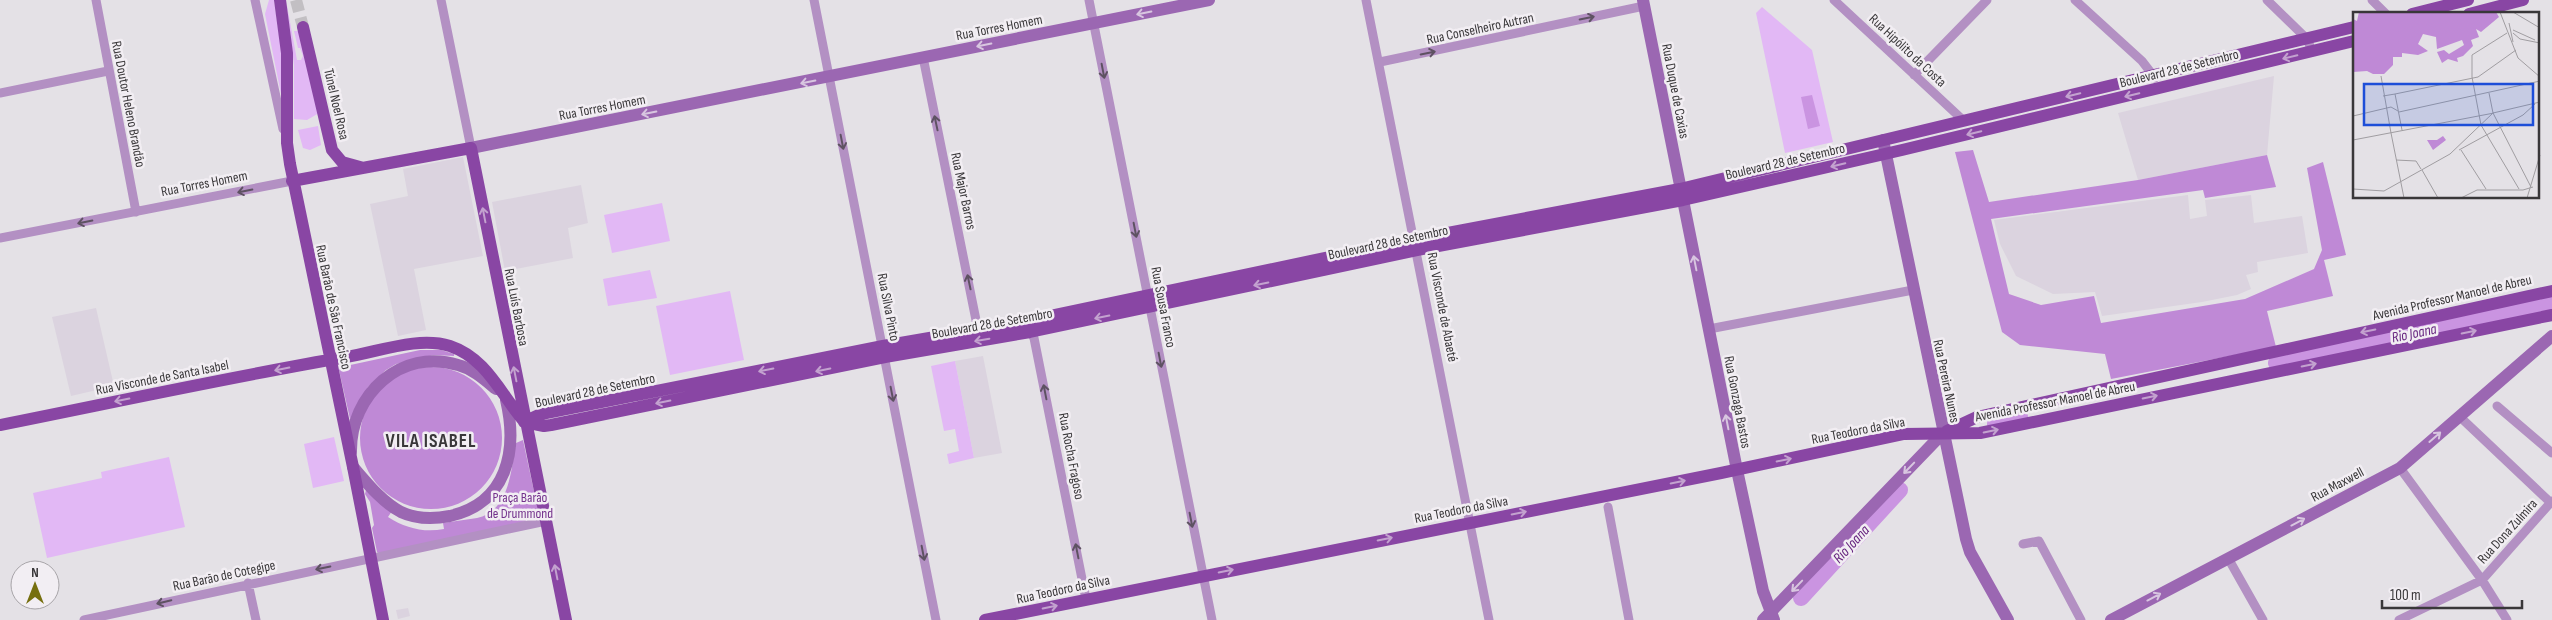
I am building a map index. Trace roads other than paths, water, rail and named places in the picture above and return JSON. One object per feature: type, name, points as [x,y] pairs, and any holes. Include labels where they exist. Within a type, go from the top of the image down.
[{"type":"main road","points":[[280,0],[288,76],[286,143]]},
{"type":"main road","points":[[2420,12],[2468,0]]},
{"type":"main road","points":[[2478,12],[2523,0]]},
{"type":"main road","name":"Boulevard 28 de Setembro","points":[[1681,194],[1882,140],[2353,27]]},
{"type":"main road","name":"Túnel Noel Rosa","points":[[302,28],[334,154],[346,164],[365,167]]},
{"type":"main road","name":"Boulevard 28 de Setembro","points":[[884,352],[1030,332],[1149,301],[1416,244],[1885,154],[2353,41]]},
{"type":"main road","name":"Rua Barão de São Francisco","points":[[286,143],[292,181],[352,462],[383,620]]},
{"type":"main road","name":"Rua Torres Homem","points":[[292,181],[471,148]]},
{"type":"main road","name":"Rua Luís Barbosa","points":[[471,148],[524,422],[566,620]]},
{"type":"main road","name":"Avenida Professor Manoel de Abreu","points":[[1943,433],[1977,417],[2552,290]]},
{"type":"main road","name":"Boulevard 28 de Setembro","points":[[524,422],[544,426],[552,425],[978,330],[1149,301]]},
{"type":"main road","name":"Avenida Professor Manoel de Abreu","points":[[1943,433],[1980,433],[2552,315]]},
{"type":"main road","points":[[330,360],[413,344],[448,346],[479,362],[524,422]]},
{"type":"main road","name":"Rua Visconde de Santa Isabel","points":[[0,425],[330,360]]},
{"type":"main road","points":[[2214,365],[2214,375],[2219,383]]},
{"type":"main road","points":[[2186,370],[2194,378],[2193,389]]},
{"type":"main road","name":"Rua Teodoro da Silva","points":[[985,620],[1202,575],[1737,470],[1904,434],[1943,433]]},
{"type":"street","name":"Rua Doutor Heleno Brandão","points":[[96,0],[136,212]]},
{"type":"street","name":"Rua Barão de São Francisco","points":[[255,0],[286,143]]},
{"type":"street","name":"Rua Luís Barbosa","points":[[442,0],[471,148]]},
{"type":"street","name":"Rua Silva Pinto","points":[[814,0],[936,620]]},
{"type":"street","name":"Rua Sousa Franco","points":[[1089,0],[1212,620]]},
{"type":"street","name":"Rua Torres Homem","points":[[471,148],[829,78],[923,57],[1209,0]]},
{"type":"street","name":"Rua Visconde de Abaeté","points":[[1366,0],[1380,62],[1489,620]]},
{"type":"street","name":"Rua Hipólito da Costa","points":[[1834,0],[1964,121]]},
{"type":"street","points":[[1914,75],[1988,0]]},
{"type":"street","points":[[2075,0],[2142,62],[2154,76],[2154,90]]},
{"type":"street","points":[[2267,0],[2308,39],[2312,51]]},
{"type":"street","points":[[2372,0],[2384,12]]},
{"type":"street","name":"Rua Conselheiro Autran","points":[[1380,62],[1643,3]]},
{"type":"street","name":"Rua Duque de Caxias","points":[[1643,3],[1681,194]]},
{"type":"street","name":"Rua Major Barros","points":[[923,57],[978,330]]},
{"type":"street","points":[[0,93],[108,71]]},
{"type":"street","name":"Rua Pereira Nunes","points":[[1882,140],[1966,538],[1970,552],[2008,620]]},
{"type":"street","name":"Rua Torres Homem","points":[[0,238],[292,181]]},
{"type":"street","name":"Rua Gonzaga Bastos","points":[[1681,194],[1769,618]]},
{"type":"street","points":[[1708,330],[1913,290]]},
{"type":"street","name":"Rua Rocha Fragoso","points":[[1021,322],[1034,338],[1086,599]]},
{"type":"street","name":"Rua Maxwell","points":[[2111,620],[2400,468],[2552,336]]},
{"type":"street","points":[[509,449],[510,420],[503,396],[480,375],[457,364],[440,361],[422,362],[397,369],[377,384],[368,394],[354,430],[352,462],[379,496],[400,511],[417,517],[446,516],[476,506],[495,490],[501,481],[509,449],[517,430],[524,422]]},
{"type":"street","points":[[2497,406],[2552,453]]},
{"type":"street","points":[[2459,416],[2551,502]]},
{"type":"street","points":[[1769,618],[1943,433]]},
{"type":"street","points":[[2400,468],[2482,580],[2507,620]]},
{"type":"street","name":"Rua Dona Zulmira","points":[[2482,580],[2551,502]]},
{"type":"street","points":[[1608,507],[1630,620]]},
{"type":"street","points":[[371,558],[546,521]]},
{"type":"street","points":[[2023,544],[2039,541],[2081,620]]},
{"type":"street","name":"Rua Barão de Cotegipe","points":[[84,620],[248,583],[371,558]]},
{"type":"street","points":[[2228,558],[2263,620]]},
{"type":"street","points":[[2399,620],[2482,580]]},
{"type":"street","points":[[248,583],[256,620]]},
{"type":"waterway","name":"Rio Joana","points":[[2276,363],[2552,303]]},
{"type":"waterway","name":"Rio Joana","points":[[1995,424],[2020,417]]},
{"type":"waterway","name":"Rio Joana","points":[[1801,598],[1900,490]]},
{"type":"tunnel","points":[[296,0],[303,27]]},
{"type":"district","name":"VILA ISABEL","points":[[431,440]]},
{"type":"park label","name":"Praça Barão de Drummond","points":[[520,506]]}]
